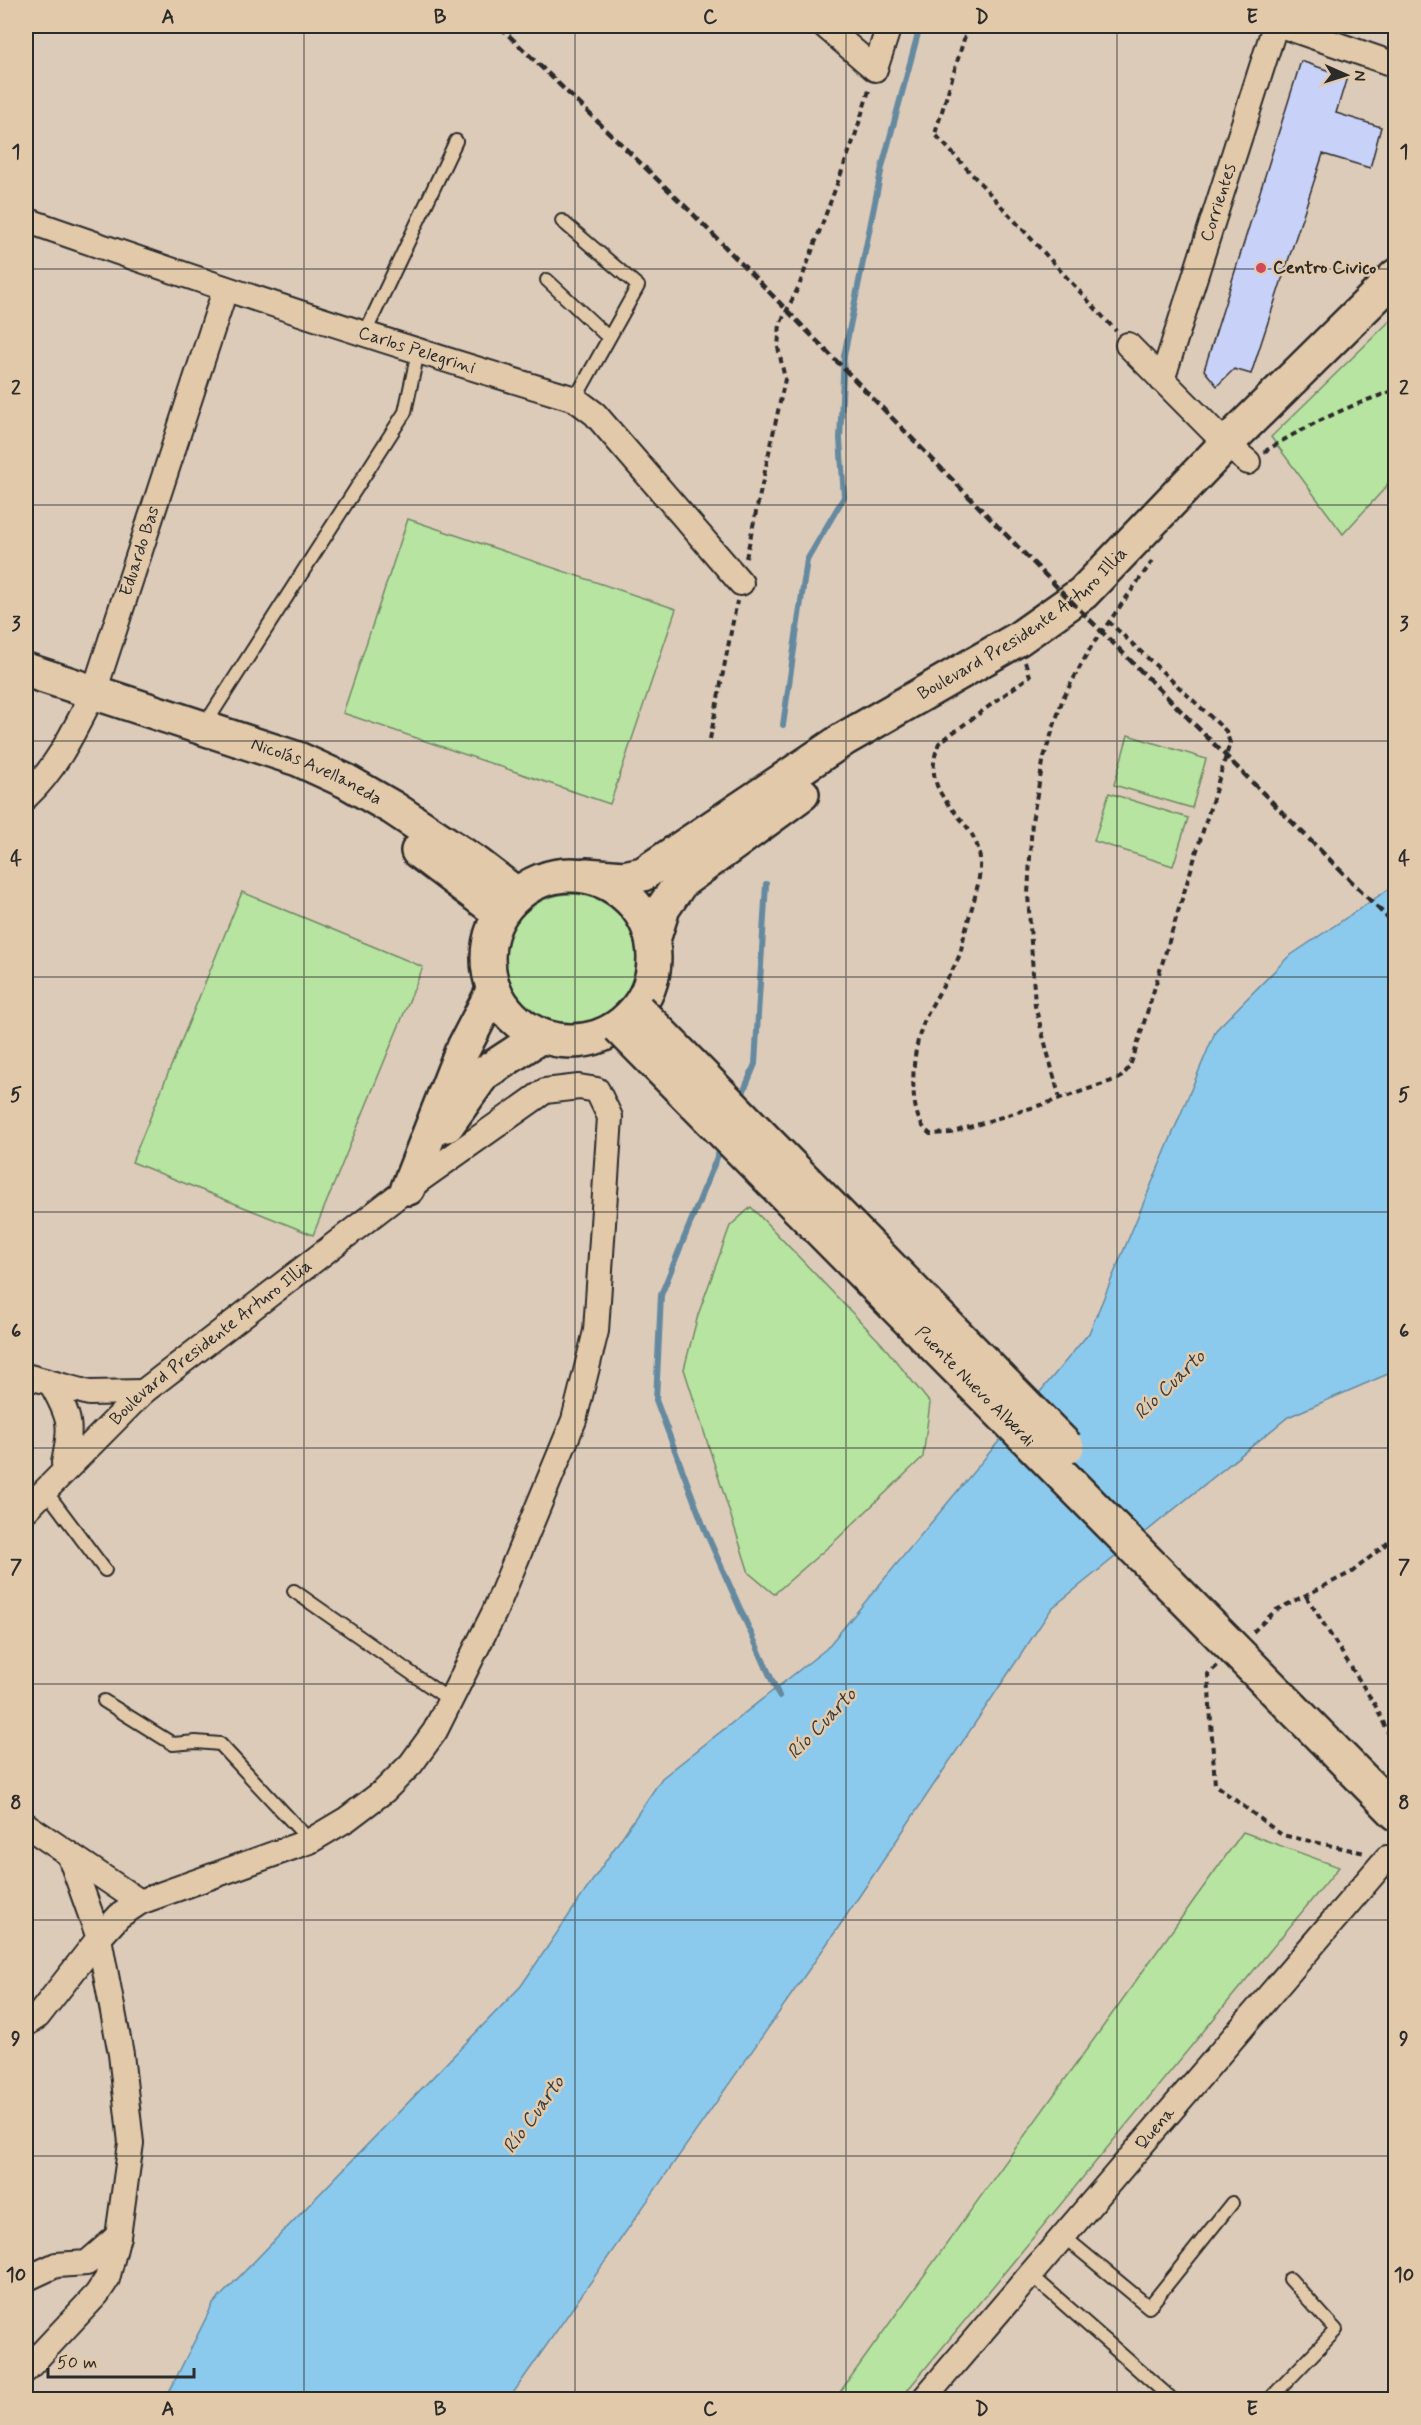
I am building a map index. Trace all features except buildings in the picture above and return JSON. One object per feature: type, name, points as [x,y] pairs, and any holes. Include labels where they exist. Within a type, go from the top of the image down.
[{"type":"main road","name":"Boulevard Presidente Arturo Illia","points":[[586,875],[624,878],[643,874],[844,739],[1018,639],[1050,618],[1083,593],[1236,453],[1395,276]]},
{"type":"main road","name":"Boulevard Presidente Arturo Illia","points":[[653,940],[663,908],[681,882],[860,752],[1023,656],[1092,602],[1236,453],[1395,297]]},
{"type":"main road","name":"Nicolás Avellaneda","points":[[26,669],[204,726],[298,759],[346,781],[393,808],[458,851],[508,904]]},
{"type":"main road","name":"Nicolás Avellaneda","points":[[94,692],[174,734],[290,776],[332,795],[381,824],[461,882],[508,904]]},
{"type":"main road","points":[[561,874],[586,875],[617,887],[640,910],[653,940],[654,966],[648,990],[628,1018],[596,1038],[568,1042],[540,1036],[521,1024],[505,1009],[494,989],[489,969],[488,948],[493,928],[508,904],[536,882],[561,874]]},
{"type":"main road","points":[[408,1188],[461,1053],[494,989]]},
{"type":"main road","name":"Puente Nuevo Alberdi","points":[[628,1018],[1338,1739]]},
{"type":"main road","points":[[408,1188],[459,1105],[483,1074],[540,1036]]},
{"type":"main road","points":[[1338,1739],[1395,1784]]},
{"type":"main road","points":[[1338,1739],[1395,1813]]},
{"type":"street","points":[[825,26],[875,69],[889,26]]},
{"type":"street","name":"Corrientes","points":[[1162,380],[1275,26]]},
{"type":"street","points":[[1283,26],[1395,65]]},
{"type":"street","name":"Carlos Pelegrini","points":[[26,220],[225,290],[418,352],[576,399],[595,414],[741,584]]},
{"type":"street","name":"Eduardo Bas","points":[[26,796],[41,782],[66,745],[94,692],[225,290]]},
{"type":"street","points":[[1128,345],[1236,453]]},
{"type":"street","name":"Boulevard Presidente Arturo Illia","points":[[26,1510],[143,1392],[408,1188],[545,1092],[579,1087],[597,1090],[610,1117],[596,1331],[574,1420],[494,1613],[451,1701]]},
{"type":"street","points":[[26,1376],[52,1385],[88,1393],[143,1392]]},
{"type":"street","points":[[52,1385],[67,1411],[71,1431],[64,1463]]},
{"type":"street","points":[[26,2024],[38,2016],[119,1916],[140,1902],[310,1840],[347,1819],[384,1791],[435,1731],[451,1701]]},
{"type":"street","points":[[26,1825],[140,1902]]},
{"type":"street","points":[[26,2370],[97,2294],[107,2279],[118,2236],[131,2143],[121,2054],[99,1938],[69,1854]]},
{"type":"street","name":"Quena","points":[[923,2400],[1387,1858]]},
{"type":"street","points":[[26,2279],[56,2265],[87,2263],[118,2236]]},
{"type":"lane","points":[[364,334],[456,141]]},
{"type":"lane","points":[[562,221],[638,286],[576,399]]},
{"type":"lane","points":[[547,280],[609,338]]},
{"type":"lane","points":[[204,726],[405,412],[418,352]]},
{"type":"lane","points":[[45,1490],[105,1570]]},
{"type":"lane","points":[[294,1591],[451,1701]]},
{"type":"lane","points":[[104,1701],[173,1744],[196,1742],[220,1744],[310,1840]]},
{"type":"lane","points":[[1063,2236],[1149,2307],[1232,2203]]},
{"type":"lane","points":[[1030,2274],[1173,2400]]},
{"type":"lane","points":[[1269,2400],[1336,2330],[1290,2279]]},
{"type":"path","points":[[968,26],[935,134],[1128,345]]},
{"type":"path","points":[[710,739],[785,379],[778,347],[780,324],[799,286],[855,136],[875,69]]},
{"type":"path","points":[[1236,453],[1295,432],[1368,399],[1395,390]]},
{"type":"path","points":[[1060,1099],[1035,1006],[1028,894],[1032,821],[1044,757],[1063,698],[1091,647],[1161,552]]},
{"type":"path","points":[[1023,656],[1030,676],[939,743],[933,758],[935,778],[946,803],[975,839],[979,855],[978,878],[960,954],[922,1026],[914,1059],[915,1106],[921,1126],[930,1134],[950,1133],[1060,1099],[1120,1078],[1129,1068],[1230,743],[1226,731],[1109,622]]},
{"type":"path","points":[[1306,1596],[1375,1705],[1395,1749]]},
{"type":"green space","points":[[1395,316],[1395,468],[1386,487],[1343,534],[1271,437]]},
{"type":"green space","points":[[408,519],[676,609],[610,804],[343,713]]},
{"type":"green space","points":[[1128,735],[1206,759],[1192,808],[1114,785]]},
{"type":"green space","points":[[1109,793],[1188,818],[1173,866],[1094,841]]},
{"type":"green space","points":[[242,892],[423,967],[313,1235],[132,1162]]},
{"type":"green space","points":[[571,894],[596,899],[617,914],[632,935],[637,960],[632,985],[617,1006],[596,1021],[571,1026],[546,1021],[525,1006],[510,985],[505,960],[510,935],[525,914],[546,899]]},
{"type":"green space","points":[[751,1207],[882,1344],[930,1403],[923,1457],[835,1541],[774,1594],[749,1573],[684,1369],[698,1315],[730,1226]]},
{"type":"green space","points":[[1243,1832],[1339,1867],[900,2399],[835,2399]]},
{"type":"water","name":"Río Cuarto","points":[[1395,885],[1395,1371],[1288,1417],[1052,1608],[840,1925],[509,2399],[165,2400],[213,2304],[521,1986],[662,1778],[826,1649],[1089,1333],[1216,1030],[1288,957]]},
{"type":"waterway","points":[[783,725],[807,560],[844,497],[840,439],[844,356],[882,167],[920,26]]},
{"type":"waterway","points":[[740,1100],[755,1064],[766,884]]},
{"type":"waterway","points":[[722,1145],[661,1295],[656,1400],[705,1530],[779,1696]]},
{"type":"railway","points":[[499,26],[691,212],[1059,589],[1396,926]]},
{"type":"place","name":"Centro Civico","points":[[1261,268]]}]
